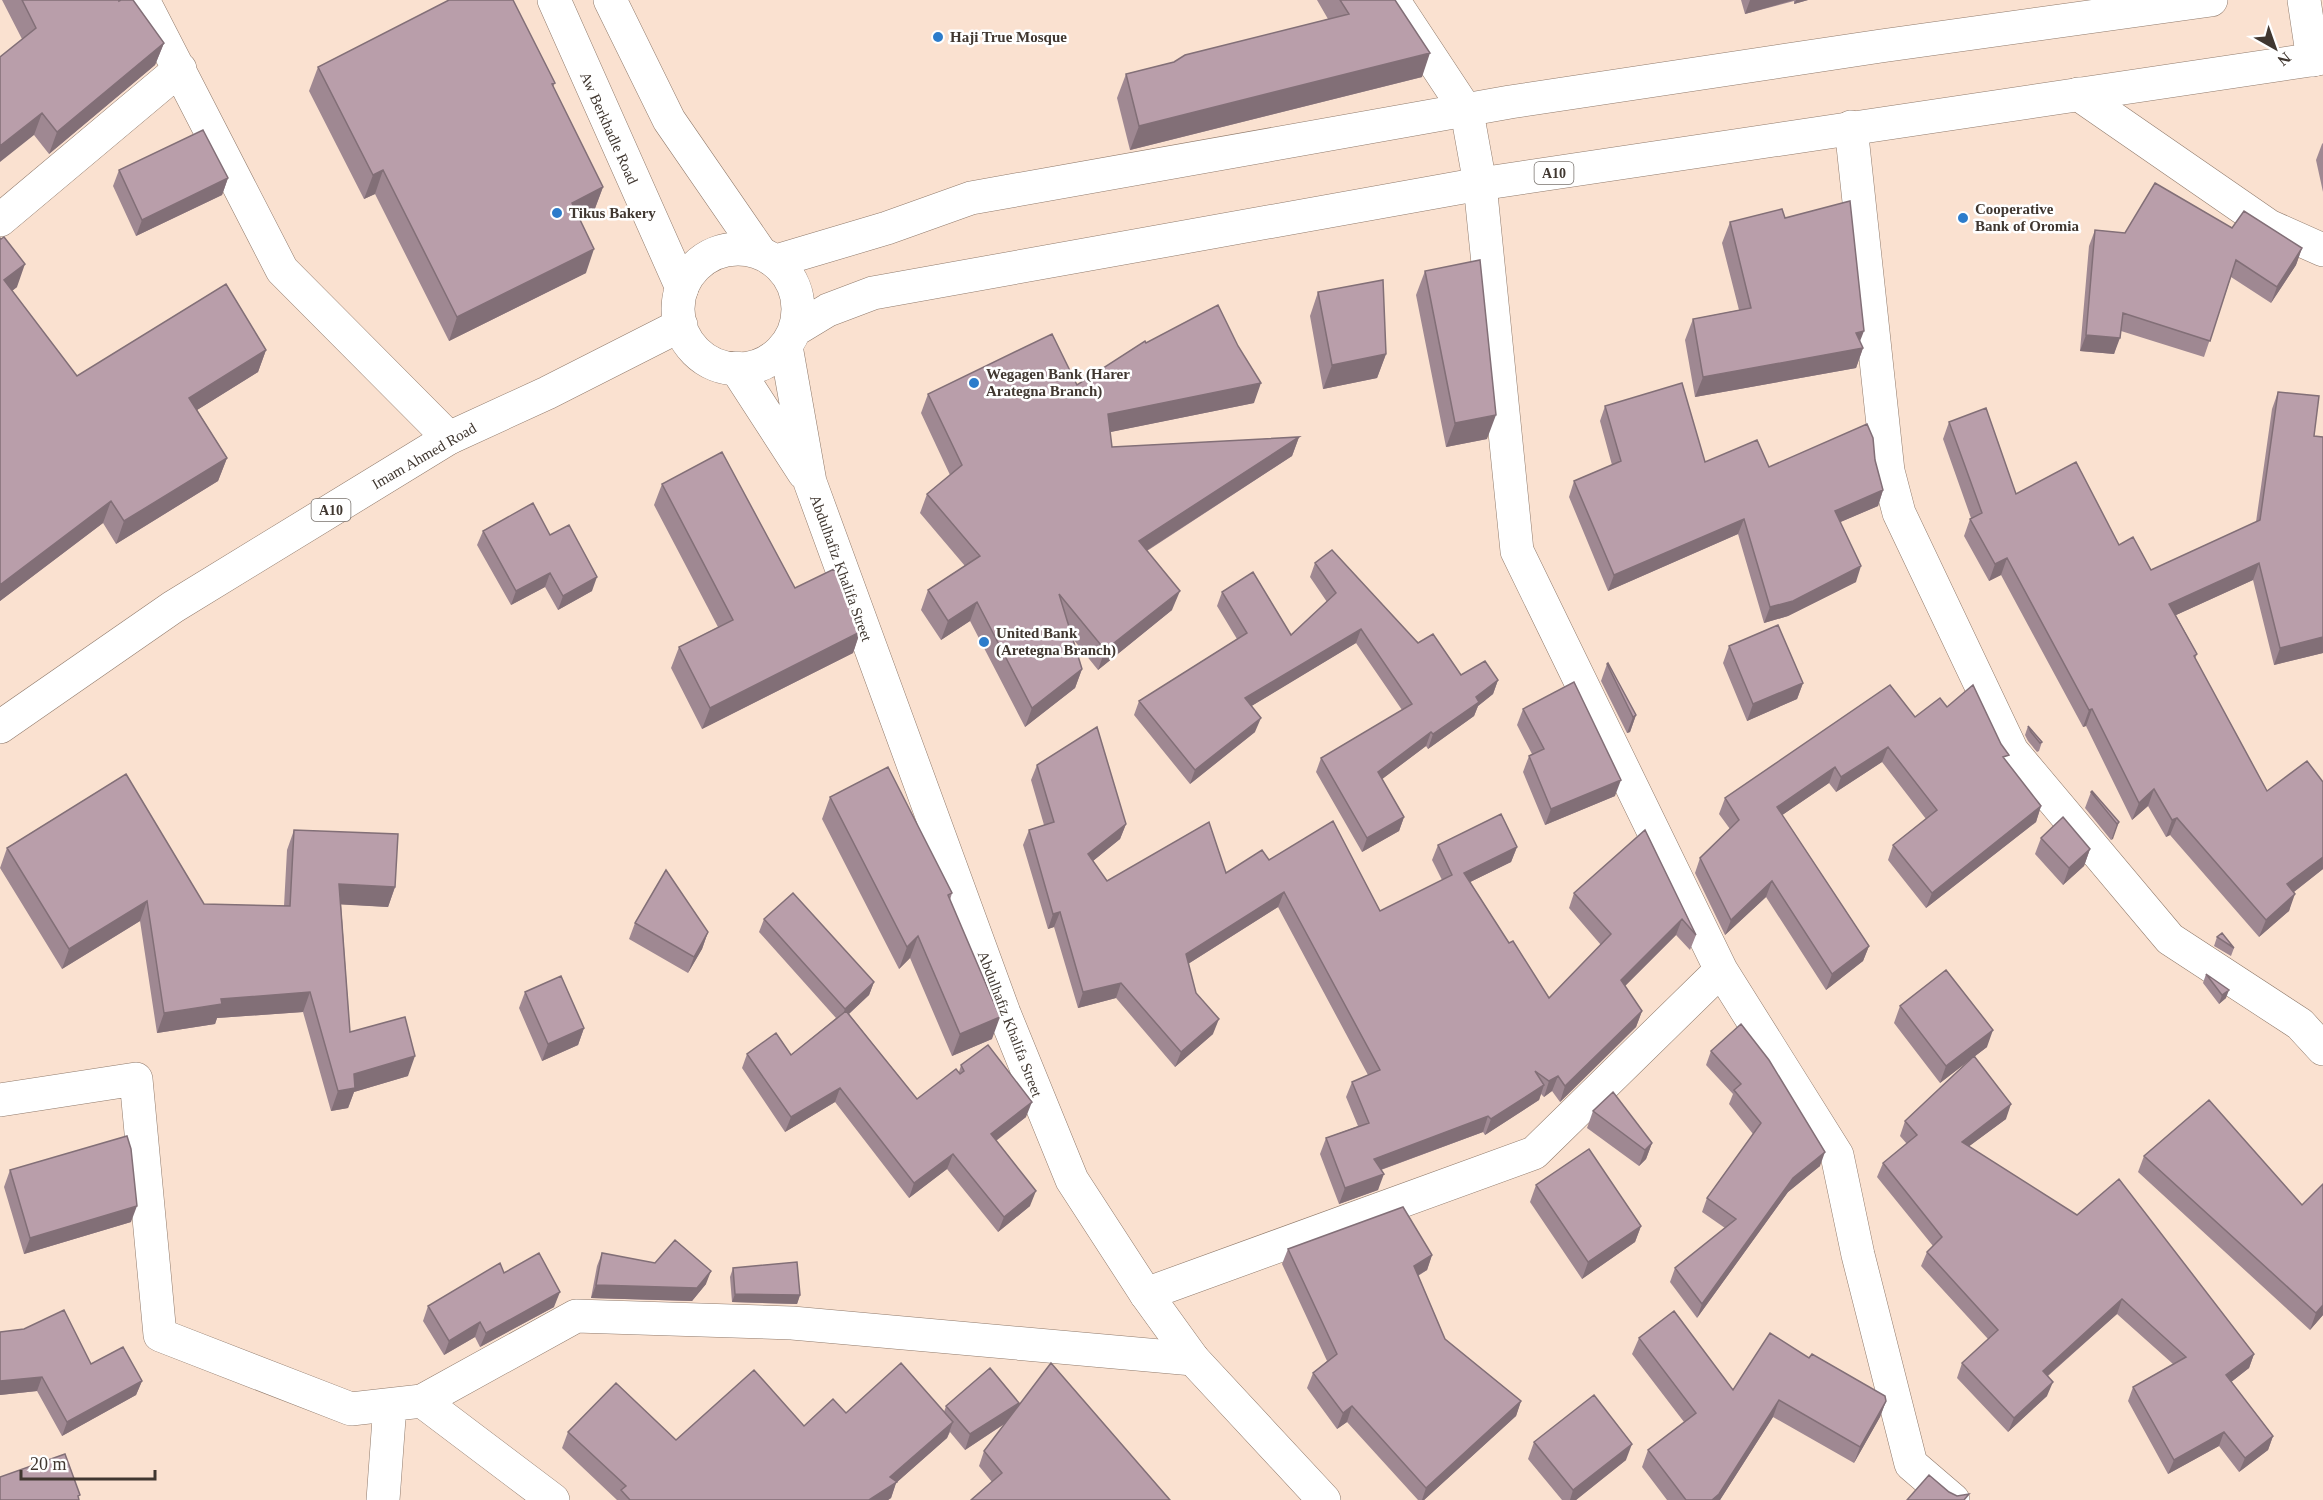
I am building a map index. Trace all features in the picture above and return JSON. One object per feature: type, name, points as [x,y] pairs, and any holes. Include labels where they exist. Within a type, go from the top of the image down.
[{"type":"main road","points":[[143,0],[282,270],[450,438]]},
{"type":"main road","name":"Aw Berkhadle Road","points":[[554,0],[682,288]]},
{"type":"main road","points":[[610,0],[669,120],[768,257],[788,275],[796,292],[798,311],[790,338],[772,359],[755,366],[736,369],[718,365],[702,356],[688,342],[681,326],[678,306],[682,288],[692,271],[705,259],[722,251],[741,249],[768,257],[887,228],[971,198],[1510,102],[1881,45],[2211,0]]},
{"type":"main road","points":[[1393,0],[1467,111],[1480,184],[1517,552],[1721,970],[1837,1155],[1858,1255],[1911,1464],[1953,1500]]},
{"type":"main road","points":[[2304,0],[2318,59]]},
{"type":"main road","name":"A10","points":[[790,338],[828,310],[885,291],[1480,184],[2318,59]]},
{"type":"main road","points":[[0,220],[180,69]]},
{"type":"main road","points":[[2078,94],[2269,226],[2323,250]]},
{"type":"main road","points":[[1851,127],[1888,471],[1899,513],[2012,751],[2170,939],[2300,1024],[2323,1049]]},
{"type":"main road","name":"Imam Ahmed Road","points":[[0,727],[173,607],[450,438],[548,393],[681,326]]},
{"type":"main road","points":[[790,338],[810,482]]},
{"type":"main road","points":[[736,369],[810,482]]},
{"type":"main road","name":"Abdulhafiz Khalifa Street","points":[[810,482],[1004,1013],[1072,1180],[1146,1294],[1193,1359],[1324,1500]]},
{"type":"main road","points":[[1146,1294],[1534,1153],[1721,970]]},
{"type":"main road","points":[[0,1100],[136,1079],[160,1335],[351,1409],[422,1401],[576,1316],[792,1323],[1193,1359]]},
{"type":"main road","points":[[422,1401],[553,1500]]},
{"type":"main road","points":[[383,1500],[390,1405]]},
{"type":"building","points":[[22,0],[133,0],[164,43],[57,132],[42,113],[0,146],[0,57],[36,28]]},
{"type":"building","points":[[449,0],[513,0],[555,83],[552,84],[603,187],[572,203],[594,249],[457,317],[383,170],[373,175],[318,67]]},
{"type":"building","points":[[1340,0],[1395,0],[1430,53],[1139,126],[1126,74],[1174,62],[1185,55],[1349,14]]},
{"type":"building","points":[[203,130],[228,178],[142,220],[119,170]]},
{"type":"building","points":[[2155,183],[2232,228],[2244,211],[2302,248],[2277,287],[2236,260],[2210,341],[2123,313],[2120,338],[2086,335],[2095,230],[2125,233]]},
{"type":"building","points":[[1850,201],[1864,331],[1856,333],[1863,348],[1703,377],[1693,319],[1751,308],[1730,222],[1782,209],[1785,218]]},
{"type":"building","points":[[4,237],[25,264],[4,280],[77,376],[226,284],[266,350],[189,398],[227,458],[124,521],[111,501],[0,585],[0,238]]},
{"type":"building","points":[[1480,260],[1496,415],[1455,423],[1425,271]]},
{"type":"building","points":[[1383,280],[1386,354],[1332,365],[1318,292]]},
{"type":"building","points":[[1218,305],[1238,346],[1261,383],[1108,414],[1112,447],[1299,437],[1139,541],[1180,591],[1105,650],[1059,594],[1082,669],[1032,708],[977,602],[948,621],[928,590],[980,556],[927,494],[962,465],[928,394],[1052,334],[1077,385],[1145,341],[1146,343]]},
{"type":"building","points":[[1682,383],[1705,462],[1757,440],[1769,467],[1867,424],[1873,438],[1875,460],[1883,490],[1835,511],[1861,566],[1793,601],[1770,607],[1744,519],[1614,575],[1574,481],[1621,461],[1605,406]]},
{"type":"building","points":[[2278,392],[2319,396],[2314,436],[2323,437],[2323,637],[2280,648],[2259,563],[2169,604],[2197,654],[2194,656],[2267,791],[2307,761],[2323,782],[2323,857],[2287,884],[2295,894],[2266,920],[2177,818],[2172,820],[2154,789],[2139,803],[2092,709],[2089,710],[2007,558],[1995,564],[1970,519],[1982,513],[1949,422],[1986,408],[2016,494],[2076,462],[2119,545],[2133,537],[2151,570],[2260,520]]},
{"type":"building","points":[[722,452],[795,588],[834,569],[860,632],[710,708],[679,647],[733,620],[662,484]]},
{"type":"building","points":[[533,503],[550,535],[569,525],[597,577],[563,596],[550,573],[516,591],[483,531]]},
{"type":"building","points":[[1332,550],[1418,643],[1433,634],[1461,675],[1485,661],[1498,680],[1476,697],[1479,702],[1433,734],[1431,732],[1378,772],[1404,817],[1367,838],[1321,758],[1412,704],[1361,629],[1245,698],[1261,718],[1195,770],[1139,701],[1247,633],[1222,592],[1253,572],[1291,635],[1336,593],[1315,563]]},
{"type":"building","points":[[1778,625],[1803,683],[1753,704],[1729,646]]},
{"type":"building","points":[[1607,664],[1636,715],[1633,717]]},
{"type":"building","points":[[1574,682],[1621,780],[1551,809],[1529,756],[1544,749],[1523,709]]},
{"type":"building","points":[[1890,685],[1915,717],[1940,698],[1947,707],[1973,685],[2001,744],[2009,755],[2003,757],[2041,806],[1932,893],[1893,845],[1937,810],[1888,747],[1841,777],[1835,767],[1777,807],[1869,946],[1832,974],[1772,881],[1731,920],[1700,858],[1739,820],[1725,798]]},
{"type":"building","points":[[2028,726],[2042,742],[2040,743]]},
{"type":"building","points":[[1097,727],[1126,824],[1088,854],[1107,881],[1209,822],[1226,873],[1262,850],[1269,860],[1333,821],[1380,911],[1452,875],[1438,845],[1501,814],[1517,847],[1464,873],[1509,943],[1513,941],[1549,998],[1611,934],[1574,893],[1645,830],[1696,935],[1682,919],[1621,980],[1642,1011],[1565,1086],[1558,1076],[1549,1081],[1535,1071],[1544,1085],[1491,1119],[1488,1116],[1374,1159],[1384,1174],[1345,1188],[1326,1138],[1369,1123],[1352,1082],[1380,1070],[1284,892],[1186,954],[1196,993],[1219,1019],[1181,1052],[1121,983],[1083,992],[1060,912],[1053,914],[1029,830],[1054,822],[1037,765]]},
{"type":"building","points":[[888,767],[952,893],[948,895],[1000,1017],[960,1034],[918,936],[907,947],[830,797]]},
{"type":"building","points":[[126,774],[204,904],[290,906],[294,830],[398,834],[395,887],[339,884],[350,1032],[405,1017],[415,1056],[354,1074],[355,1088],[338,1091],[310,992],[221,999],[222,1004],[164,1013],[147,901],[69,949],[7,848]]},
{"type":"building","points":[[2091,792],[2119,822],[2117,824]]},
{"type":"building","points":[[2063,817],[2090,849],[2069,868],[2041,838]]},
{"type":"building","points":[[666,870],[708,932],[694,957],[635,923]]},
{"type":"building","points":[[793,893],[874,982],[845,1009],[764,919]]},
{"type":"building","points":[[2222,933],[2234,948],[2217,937]]},
{"type":"building","points":[[1946,970],[1993,1030],[1946,1066],[1900,1006]]},
{"type":"building","points":[[2206,974],[2229,990],[2222,995]]},
{"type":"building","points":[[561,976],[584,1028],[548,1044],[525,992]]},
{"type":"building","points":[[846,1011],[917,1099],[956,1069],[960,1074],[964,1071],[961,1065],[988,1045],[1032,1102],[991,1134],[1036,1191],[1004,1217],[953,1154],[914,1183],[840,1088],[791,1117],[747,1054],[776,1033],[791,1055]]},
{"type":"building","points":[[1741,1024],[1769,1060],[1825,1152],[1793,1178],[1702,1304],[1675,1268],[1736,1219],[1707,1198],[1761,1123],[1734,1090],[1741,1084],[1711,1051]]},
{"type":"building","points":[[1974,1056],[2011,1104],[1962,1142],[2077,1215],[2119,1179],[2254,1354],[2226,1375],[2273,1436],[2245,1458],[2224,1432],[2174,1460],[2133,1387],[2186,1357],[2122,1299],[2043,1371],[2053,1382],[2014,1418],[1962,1363],[1998,1330],[1927,1252],[1942,1237],[1883,1163],[1917,1135],[1905,1121]]},
{"type":"building","points":[[1613,1092],[1652,1143],[1645,1150],[1593,1111]]},
{"type":"building","points":[[2209,1100],[2302,1205],[2323,1184],[2323,1305],[2316,1313],[2144,1156]]},
{"type":"building","points":[[127,1136],[131,1149],[137,1206],[30,1238],[10,1170]]},
{"type":"building","points":[[1589,1149],[1641,1226],[1588,1262],[1536,1185]]},
{"type":"building","points":[[1403,1207],[1432,1255],[1414,1266],[1445,1339],[1521,1401],[1426,1488],[1352,1406],[1343,1413],[1313,1373],[1337,1354],[1288,1249]]},
{"type":"building","points":[[675,1240],[711,1271],[697,1288],[596,1285],[602,1253],[655,1263]]},
{"type":"building","points":[[539,1253],[560,1292],[486,1333],[480,1322],[449,1341],[428,1306],[500,1263],[504,1273]]},
{"type":"building","points":[[797,1262],[800,1295],[735,1294],[733,1268]]},
{"type":"building","points":[[64,1310],[91,1364],[123,1347],[142,1381],[67,1422],[42,1377],[0,1381],[0,1332],[24,1329]]},
{"type":"building","points":[[1674,1311],[1733,1390],[1770,1333],[1809,1358],[1812,1354],[1885,1396],[1886,1401],[1860,1447],[1779,1400],[1719,1494],[1712,1500],[1686,1500],[1648,1450],[1696,1413],[1639,1338]]},
{"type":"building","points":[[901,1363],[953,1422],[890,1477],[897,1482],[869,1500],[630,1500],[621,1490],[626,1486],[568,1432],[616,1383],[676,1440],[754,1370],[804,1426],[833,1399],[846,1413]]},
{"type":"building","points":[[1051,1363],[1170,1500],[971,1500],[1002,1473],[984,1451]]},
{"type":"building","points":[[990,1368],[1019,1403],[970,1434],[946,1406]]},
{"type":"building","points":[[1594,1395],[1632,1444],[1573,1490],[1534,1442]]},
{"type":"building","points":[[65,1454],[80,1495],[79,1500],[0,1500],[0,1477]]},
{"type":"building","points":[[1929,1475],[1957,1496],[1969,1494],[1964,1500],[1907,1500]]},
{"type":"place","name":"Haji True Mosque","points":[[938,37]]},
{"type":"place","name":"Tikus Bakery","points":[[557,213]]},
{"type":"place","name":"Cooperative Bank of Oromia","points":[[1963,218]]},
{"type":"place","name":"Wegagen Bank (Harer Arategna Branch)","points":[[974,383]]},
{"type":"place","name":"United Bank (Aretegna Branch)","points":[[984,642]]}]
